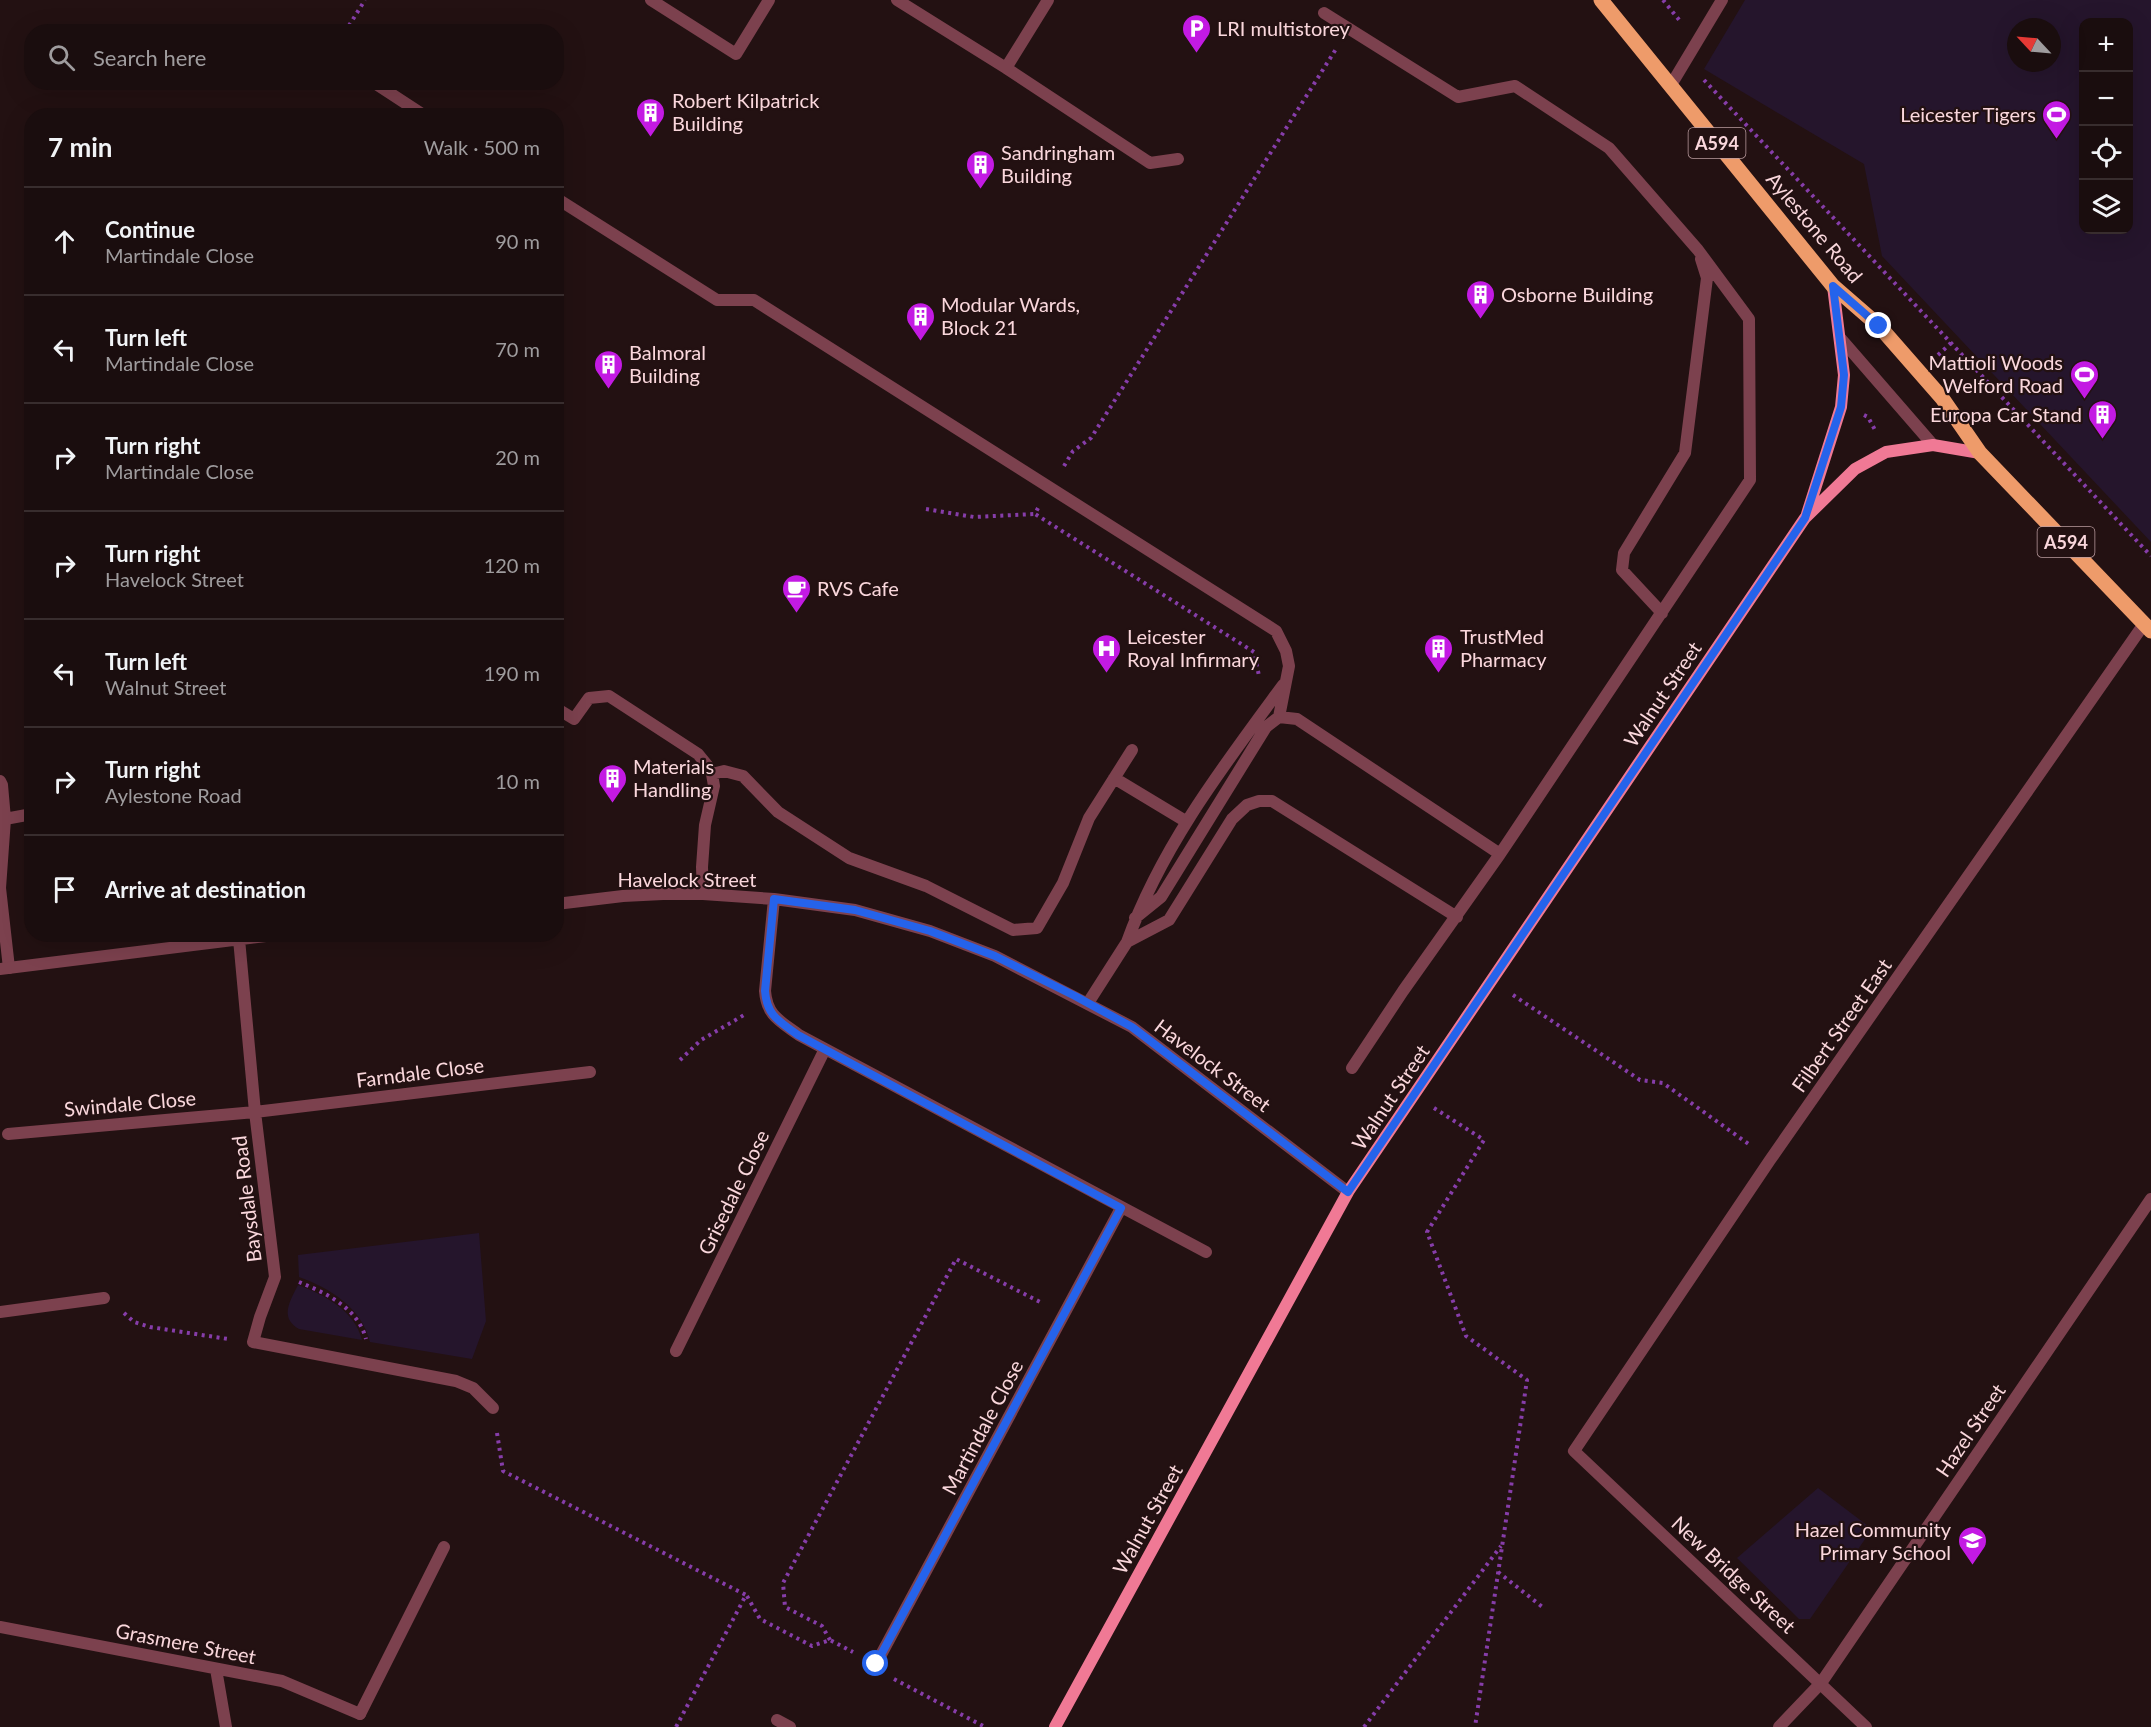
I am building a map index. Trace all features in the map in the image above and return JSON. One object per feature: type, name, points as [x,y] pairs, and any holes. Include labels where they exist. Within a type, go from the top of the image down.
[{"type":"main road","name":"Aylestone Road","points":[[1601,0],[1833,286],[1879,326],[1942,398],[1980,453],[2148,628]]},
{"type":"street","points":[[651,0],[736,54],[769,0]]},
{"type":"street","points":[[1006,68],[1048,0]]},
{"type":"street","points":[[1671,85],[1722,0]]},
{"type":"street","points":[[900,1],[1150,163],[1178,159]]},
{"type":"street","points":[[1324,13],[1350,27],[1458,98],[1515,86],[1609,148],[1698,250],[1749,319],[1750,480],[1500,855],[1403,991],[1352,1068]]},
{"type":"street","points":[[385,90],[413,108]]},
{"type":"street","points":[[564,203],[717,300],[754,300],[1276,631],[1287,651],[1289,666],[1279,717],[1266,727],[1161,897],[1135,918]]},
{"type":"street","points":[[1662,613],[1622,570],[1624,553],[1685,453],[1707,278],[1698,250]]},
{"type":"street","name":"Walnut Street","points":[[1805,518],[1841,407],[1844,375],[1833,286]]},
{"type":"street","points":[[1841,339],[1933,445]]},
{"type":"street","name":"Walnut Street","points":[[1055,1727],[1348,1192],[1805,518],[1855,469],[1886,452],[1933,445],[1980,453]]},
{"type":"street","name":"Filbert Street East","points":[[1574,1451],[1770,1160],[2148,628]]},
{"type":"street","points":[[1088,1003],[1126,942],[1148,889],[1187,822],[1243,739],[1284,684]]},
{"type":"street","points":[[564,713],[574,719],[589,698],[609,696],[698,754],[712,774],[714,786],[705,825],[703,894]]},
{"type":"street","points":[[1279,717],[1297,719],[1500,855]]},
{"type":"street","points":[[712,774],[724,771],[744,776],[778,812],[849,858],[926,886],[1013,930],[1037,928],[1064,883],[1089,818],[1132,750]]},
{"type":"street","points":[[1114,778],[1187,822]]},
{"type":"street","points":[[0,781],[5,819],[0,888],[4,968],[215,942]]},
{"type":"street","points":[[1126,942],[1169,920],[1232,819],[1247,805],[1259,801],[1272,801],[1457,917]]},
{"type":"street","points":[[5,819],[24,815]]},
{"type":"street","name":"Havelock Street","points":[[564,903],[623,896],[703,894],[774,899],[855,910],[930,931],[995,956],[1132,1027],[1348,1192]]},
{"type":"street","points":[[774,899],[765,991],[766,1005],[773,1017],[798,1035],[1206,1252]]},
{"type":"street","name":"Baysdale Road","points":[[239,942],[255,1112],[275,1277],[253,1342]]},
{"type":"street","name":"Grisedale Close","points":[[676,1351],[825,1049]]},
{"type":"street","name":"Farndale Close","points":[[255,1112],[590,1072]]},
{"type":"street","name":"Swindale Close","points":[[8,1134],[255,1112]]},
{"type":"street","name":"Hazel Street","points":[[1779,1727],[1821,1683],[2151,1199]]},
{"type":"street","name":"Martindale Close","points":[[876,1664],[1121,1208]]},
{"type":"street","points":[[0,1312],[105,1298]]},
{"type":"street","points":[[253,1342],[456,1381],[473,1388],[493,1408]]},
{"type":"street","name":"New Bridge Street","points":[[1574,1451],[1866,1727]]},
{"type":"street","name":"Grasmere Street","points":[[0,1627],[282,1681],[360,1714],[444,1547]]},
{"type":"street","points":[[216,1669],[226,1727]]},
{"type":"street","points":[[777,1720],[790,1727]]},
{"type":"path","points":[[350,24],[365,0]]},
{"type":"path","points":[[1664,0],[1683,26],[1689,55],[1700,75],[2151,556]]},
{"type":"path","points":[[1035,514],[1073,451],[1091,438],[1350,27]]},
{"type":"path","points":[[1841,407],[1868,417],[1886,452]]},
{"type":"path","points":[[926,509],[974,516],[1035,514],[1254,652],[1260,682]]},
{"type":"path","points":[[1492,981],[1640,1080],[1663,1083],[1770,1160]]},
{"type":"path","points":[[681,1060],[701,1040],[766,1005]]},
{"type":"path","points":[[1414,1095],[1484,1140],[1427,1232],[1466,1336],[1527,1380],[1475,1727]]},
{"type":"path","points":[[830,1640],[822,1626],[785,1607],[783,1583],[956,1259],[1030,1297]]},
{"type":"path","points":[[275,1277],[298,1281],[314,1288],[328,1295],[355,1317],[363,1330],[368,1346],[365,1364]]},
{"type":"path","points":[[105,1298],[134,1322],[253,1342]]},
{"type":"path","points":[[493,1408],[503,1471],[746,1595],[676,1727]]},
{"type":"path","points":[[1364,1727],[1502,1545]]},
{"type":"path","points":[[1498,1572],[1545,1609]]},
{"type":"shaded area","name":"Mattioli Woods Welford Road","points":[[1745,0],[2151,0],[2151,542],[1882,256],[1864,164],[1704,69]]},
{"type":"shaded area","points":[[479,1233],[486,1321],[472,1359],[370,1342],[360,1319],[352,1309],[333,1293],[299,1277],[298,1255]]},
{"type":"shaded area","points":[[298,1285],[328,1299],[346,1312],[362,1340],[299,1329],[293,1325],[289,1320],[288,1309]]},
{"type":"shaded area","points":[[1818,1488],[1872,1529],[1810,1619],[1799,1619],[1737,1558]]},
{"type":"place","name":"LRI multistorey","points":[[1196,54]]},
{"type":"place","name":"Robert Kilpatrick Building","points":[[651,138]]},
{"type":"place","name":"Leicester Tigers","points":[[2057,140]]},
{"type":"place","name":"Sandringham Building","points":[[980,190]]},
{"type":"place","name":"Osborne Building","points":[[1480,320]]},
{"type":"place","name":"Modular Wards, Block 21","points":[[920,342]]},
{"type":"place","name":"Balmoral Building","points":[[608,390]]},
{"type":"place","name":"Mattioli Woods Welford Road","points":[[2084,400]]},
{"type":"place","name":"Europa Car Stand","points":[[2103,440]]},
{"type":"place","name":"RVS Cafe","points":[[796,614]]},
{"type":"place","name":"Leicester Royal Infirmary","points":[[1106,674]]},
{"type":"place","name":"TrustMed Pharmacy","points":[[1439,674]]},
{"type":"place","name":"Materials Handling","points":[[612,804]]},
{"type":"place","name":"Hazel Community Primary School","points":[[1972,1566]]},
{"type":"route","points":[[876,1664],[1121,1208],[798,1035],[773,1017],[766,1005],[765,991],[774,899],[855,910],[930,931],[995,956],[1075,996],[1132,1027],[1348,1192],[1805,518],[1841,407],[1844,375],[1833,286],[1879,326]]}]
